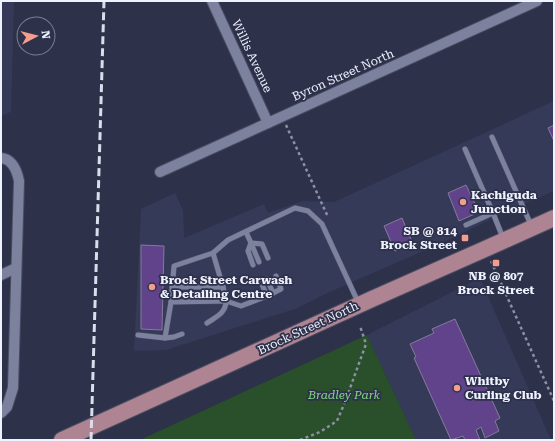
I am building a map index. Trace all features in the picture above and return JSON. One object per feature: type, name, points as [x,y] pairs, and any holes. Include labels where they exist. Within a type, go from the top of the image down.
[{"type":"main road","name":"Brock Street North","points":[[62,440],[554,218]]},
{"type":"street","name":"Willis Avenue","points":[[212,1],[268,123]]},
{"type":"street","name":"Byron Street North","points":[[160,172],[537,1]]},
{"type":"street","points":[[1,158],[5,158],[12,164],[17,172],[19,181],[13,388],[7,407],[1,412]]},
{"type":"street","points":[[1,274],[16,268]]},
{"type":"lane","points":[[492,137],[532,228]]},
{"type":"lane","points":[[465,149],[504,241]]},
{"type":"lane","points":[[165,338],[171,302],[174,266],[212,253],[228,240],[295,208],[308,211],[322,224],[359,305]]},
{"type":"lane","points":[[466,225],[493,213]]},
{"type":"lane","points":[[246,232],[259,262]]},
{"type":"lane","points":[[251,243],[262,244],[268,258]]},
{"type":"lane","points":[[251,243],[248,251],[253,264]]},
{"type":"lane","points":[[207,323],[219,315],[226,307],[223,287],[212,253]]},
{"type":"lane","points":[[171,302],[226,301],[241,306],[281,289],[276,276]]},
{"type":"lane","points":[[267,279],[273,293]]},
{"type":"lane","points":[[261,282],[267,296]]},
{"type":"lane","points":[[172,287],[223,287]]},
{"type":"lane","points":[[138,335],[165,338],[182,334]]},
{"type":"path","points":[[286,124],[330,222]]},
{"type":"path","points":[[485,250],[554,401]]},
{"type":"path","points":[[300,440],[320,432],[337,421],[366,344],[360,326]]},
{"type":"shaded area","points":[[1,1],[14,1],[11,112],[1,116]]},
{"type":"shaded area","points":[[554,101],[554,191],[323,295],[298,308],[166,350],[134,351],[141,209],[175,193],[183,210],[184,238],[264,204],[268,213],[302,201],[334,202]]},
{"type":"shaded area","points":[[480,278],[551,440],[416,440],[367,335]]},
{"type":"green space","name":"Bradley Park","points":[[367,335],[416,440],[140,440]]},
{"type":"building","points":[[554,125],[554,141],[548,128]]},
{"type":"building","name":"Kachiguda Junction","points":[[466,185],[479,212],[459,221],[448,193]]},
{"type":"building","points":[[402,218],[413,244],[395,251],[384,226]]},
{"type":"building","name":"Brock Street Carwash & Detailing Centre","points":[[141,245],[164,246],[162,330],[141,329]]},
{"type":"building","name":"Whitby Curling Club","points":[[455,319],[500,418],[495,421],[499,431],[485,438],[481,427],[476,430],[480,440],[465,440],[463,436],[451,440],[414,358],[416,357],[410,344],[434,333],[432,329]]},
{"type":"railway","points":[[91,440],[104,1]]},
{"type":"place","name":"Kachiguda Junction","points":[[463,202]]},
{"type":"place","name":"SB @ 814 Brock Street","points":[[465,238]]},
{"type":"place","name":"NB @ 807 Brock Street","points":[[496,263]]},
{"type":"place","name":"Brock Street Carwash & Detailing Centre","points":[[152,287]]},
{"type":"place","name":"Whitby Curling Club","points":[[457,388]]}]
